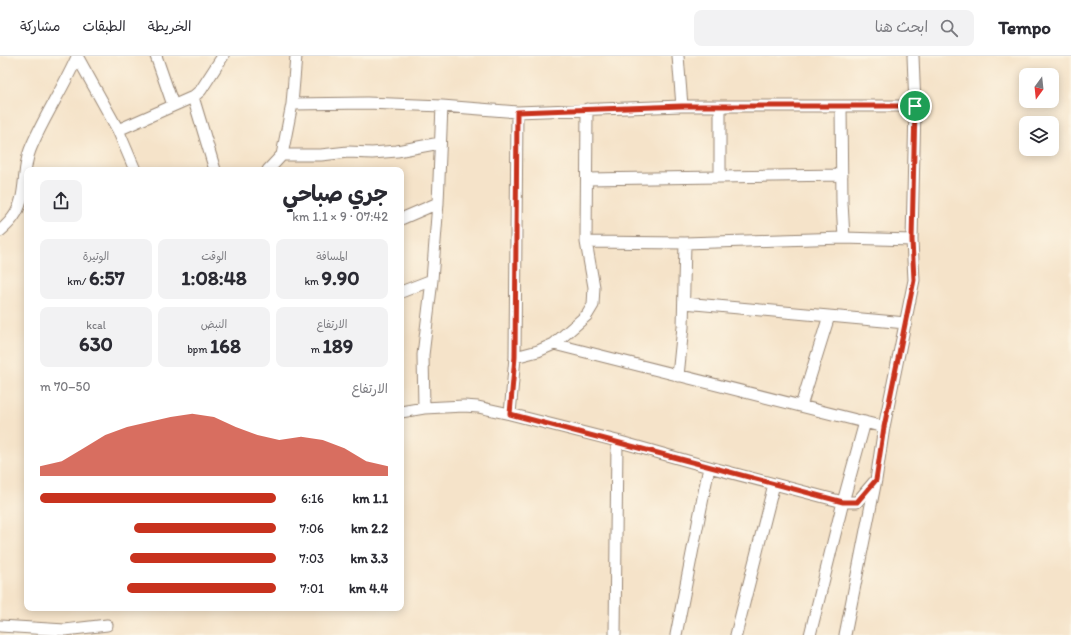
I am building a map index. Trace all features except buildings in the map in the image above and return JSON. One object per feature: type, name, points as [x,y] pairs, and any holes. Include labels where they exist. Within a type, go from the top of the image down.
[{"type":"street","points":[[156,56],[173,105]]},
{"type":"street","points":[[118,130],[193,97],[201,90],[224,56]]},
{"type":"street","points":[[271,167],[282,155],[292,104],[296,56]]},
{"type":"street","points":[[678,56],[682,106]]},
{"type":"street","points":[[845,635],[876,480],[884,427],[914,280],[912,240],[915,106],[913,56]]},
{"type":"street","points":[[77,57],[118,130],[134,167]]},
{"type":"street","points":[[26,167],[30,152],[46,117],[64,85],[77,57]]},
{"type":"street","points":[[193,97],[214,167]]},
{"type":"street","points":[[292,104],[367,103],[442,106],[517,112],[682,106],[915,106]]},
{"type":"street","points":[[424,408],[423,355],[432,280],[438,203],[442,106]]},
{"type":"street","points":[[720,106],[720,176]]},
{"type":"street","points":[[841,107],[844,238]]},
{"type":"street","points":[[515,357],[538,351],[554,344],[587,314],[593,305],[594,287],[586,242],[586,109]]},
{"type":"street","points":[[510,414],[515,357],[517,112]]},
{"type":"street","points":[[282,155],[320,155],[348,152],[372,153],[397,151],[440,143]]},
{"type":"street","points":[[587,179],[842,175]]},
{"type":"street","points":[[0,231],[16,214],[24,193]]},
{"type":"street","points":[[404,217],[438,203]]},
{"type":"street","points":[[586,242],[685,243],[844,238],[912,240]]},
{"type":"street","points":[[678,376],[684,302],[685,243]]},
{"type":"street","points":[[404,291],[432,280]]},
{"type":"street","points":[[684,302],[906,323]]},
{"type":"street","points":[[801,406],[829,316]]},
{"type":"street","points":[[554,344],[884,427]]},
{"type":"street","points":[[404,411],[424,408],[464,406],[478,407],[617,441],[843,502],[857,502],[876,480]]},
{"type":"street","points":[[810,635],[843,502],[865,422]]},
{"type":"street","points":[[616,635],[617,441]]},
{"type":"street","points":[[676,635],[709,467]]},
{"type":"street","points":[[736,635],[774,484]]},
{"type":"street","points":[[0,626],[65,630],[107,625]]},
{"type":"route","points":[[682,106],[915,106],[912,240],[914,280],[884,427],[876,480],[857,502],[843,502],[617,441],[510,414],[515,357],[517,112],[682,106]]}]
